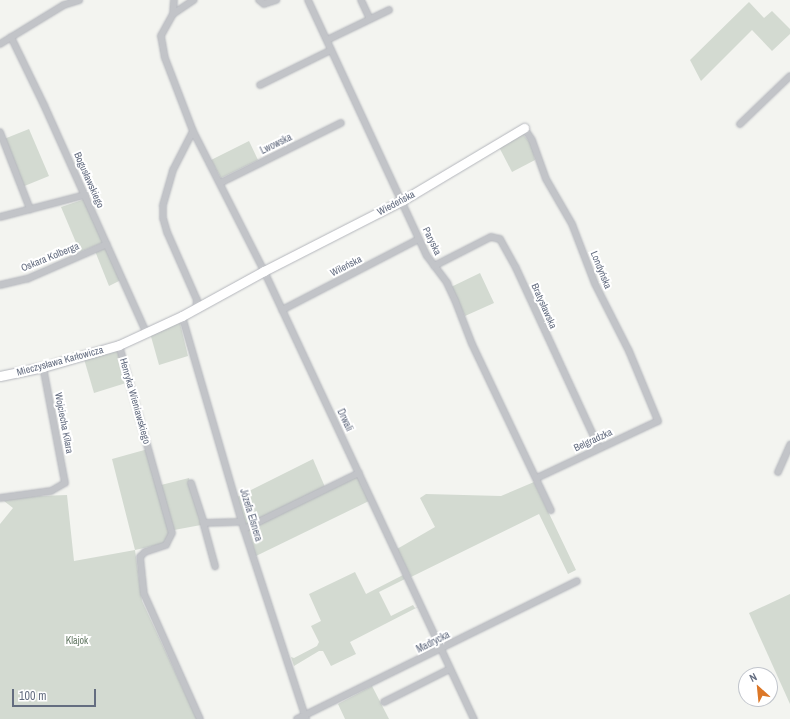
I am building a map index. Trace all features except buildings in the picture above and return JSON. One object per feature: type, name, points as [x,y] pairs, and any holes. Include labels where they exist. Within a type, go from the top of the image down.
[{"type":"street","points":[[0,44],[62,3],[79,0]]},
{"type":"street","points":[[174,0],[173,14],[161,36],[165,58],[193,131],[173,170],[163,212],[166,232],[197,300],[196,308]]},
{"type":"street","points":[[173,14],[194,0]]},
{"type":"street","points":[[259,0],[264,4],[276,0]]},
{"type":"street","name":"Paryska","points":[[308,0],[403,200],[419,239],[452,294],[472,344],[551,510]]},
{"type":"street","points":[[361,0],[370,19]]},
{"type":"street","points":[[327,40],[389,10]]},
{"type":"street","name":"Bogusławskiego","points":[[11,38],[85,195],[146,332]]},
{"type":"street","points":[[260,85],[331,50]]},
{"type":"street","points":[[740,124],[790,76]]},
{"type":"street","name":"Lwowska","points":[[220,183],[341,123]]},
{"type":"street","name":"Wiedeńska","points":[[196,308],[264,271],[403,200],[524,128]]},
{"type":"street","name":"Londyńska","points":[[524,128],[532,140],[546,179],[572,224],[595,284],[629,351],[658,421]]},
{"type":"street","name":"Drwali","points":[[193,131],[264,271],[474,719]]},
{"type":"street","points":[[0,132],[30,209]]},
{"type":"street","points":[[0,218],[85,195]]},
{"type":"street","name":"Bratysławska","points":[[434,266],[491,237],[500,239],[516,268],[599,448]]},
{"type":"street","name":"Wileńska","points":[[282,310],[419,239]]},
{"type":"street","name":"Oskara Kolberga","points":[[0,285],[27,279],[107,244]]},
{"type":"street","name":"Henryka Wieniawskiego","points":[[196,308],[119,345],[172,532],[172,537],[166,545],[145,552],[140,557],[144,594],[200,719]]},
{"type":"street","name":"Józefa Elsnera","points":[[182,316],[244,529],[306,717]]},
{"type":"street","name":"Mieczysława Karłowicza","points":[[0,376],[43,367],[119,345]]},
{"type":"street","name":"Wojciecha Kilara","points":[[0,498],[51,491],[65,483],[43,367]]},
{"type":"street","name":"Belgradzka","points":[[537,478],[658,421]]},
{"type":"street","points":[[778,472],[790,446]]},
{"type":"street","points":[[244,529],[359,473]]},
{"type":"street","points":[[191,483],[215,566]]},
{"type":"street","points":[[203,522],[207,525],[242,522]]},
{"type":"street","name":"Madrycka","points":[[297,719],[306,717],[577,581]]},
{"type":"street","points":[[384,702],[450,669]]},
{"type":"green space","points":[[749,2],[764,18],[772,11],[790,29],[790,34],[772,51],[752,30],[701,81],[690,60]]},
{"type":"green space","points":[[29,129],[49,176],[22,187],[4,139]]},
{"type":"green space","points":[[522,133],[532,145],[535,160],[512,172],[499,147]]},
{"type":"green space","points":[[249,141],[258,160],[221,178],[211,160]]},
{"type":"green space","points":[[85,199],[104,242],[80,252],[61,207]]},
{"type":"green space","points":[[106,247],[121,280],[109,286],[95,251]]},
{"type":"green space","points":[[480,273],[494,303],[465,316],[451,287]]},
{"type":"green space","points":[[179,319],[188,356],[159,365],[150,333]]},
{"type":"green space","points":[[118,348],[126,383],[94,393],[84,359]]},
{"type":"green space","points":[[148,449],[169,533],[166,543],[135,550],[112,459]]},
{"type":"green space","points":[[313,459],[325,487],[246,525],[237,497]]},
{"type":"green space","points":[[357,476],[369,501],[256,556],[248,530]]},
{"type":"green space","points":[[189,478],[201,525],[174,530],[161,485]]},
{"type":"green space","points":[[534,482],[576,570],[568,574],[539,514],[411,577],[397,549],[435,527],[420,498],[426,494],[501,496]]},
{"type":"green space","name":"Klajok","points":[[67,495],[74,561],[135,550],[142,601],[197,719],[0,719],[0,524],[13,508],[4,501],[13,497]]},
{"type":"green space","points":[[355,572],[366,594],[403,575],[405,579],[379,592],[391,616],[413,605],[415,608],[420,606],[350,642],[356,654],[331,666],[323,651],[319,651],[294,666],[291,657],[294,658],[317,646],[319,642],[311,626],[321,621],[309,594]]},
{"type":"green space","points":[[790,594],[790,704],[778,677],[778,667],[773,667],[749,613]]},
{"type":"green space","points":[[372,686],[389,719],[345,719],[338,704]]}]
